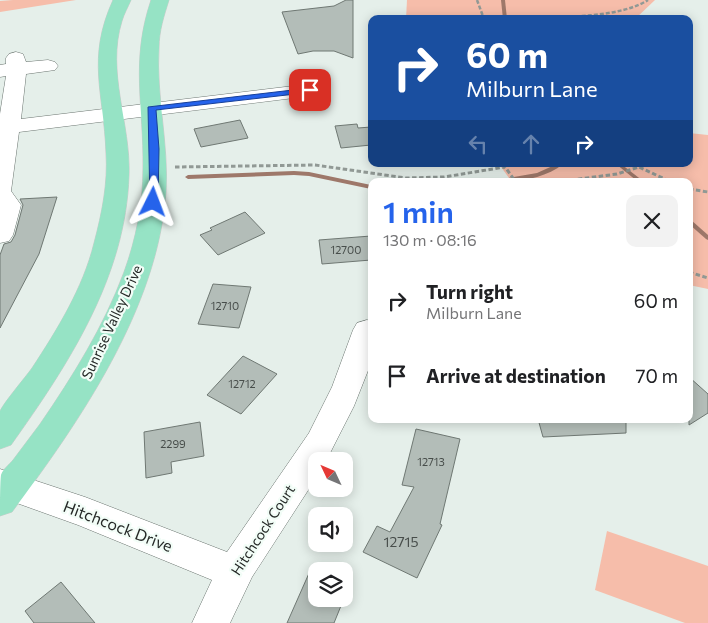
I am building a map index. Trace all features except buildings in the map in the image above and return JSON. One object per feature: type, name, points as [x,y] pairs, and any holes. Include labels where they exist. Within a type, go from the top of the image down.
[{"type":"main road","points":[[0,436],[55,355],[87,296],[102,257],[114,212],[118,175],[118,159],[107,72],[108,45],[113,20],[122,0]]},
{"type":"main road","name":"Sunrise Valley Drive","points":[[4,490],[57,424],[99,355],[142,258],[151,220],[154,190],[155,149],[148,45],[152,22],[160,0]]},
{"type":"street","points":[[0,235],[9,205],[0,191],[9,127],[10,66],[48,66]]},
{"type":"street","points":[[9,127],[151,108],[310,90]]},
{"type":"street","name":"Hitchcock Court","points":[[211,623],[235,572],[260,530],[299,477],[332,422],[358,362],[367,330]]},
{"type":"street","name":"Hitchcock Drive","points":[[4,490],[85,512],[235,572]]},
{"type":"path","points":[[477,0],[483,15]]},
{"type":"path","points":[[575,15],[636,6],[648,0]]},
{"type":"path","points":[[173,167],[315,165],[406,178],[444,176],[493,167]]},
{"type":"path","points":[[505,167],[513,178]]},
{"type":"path","points":[[587,178],[617,174],[636,167]]},
{"type":"path","points":[[643,167],[663,178]]},
{"type":"path","points":[[693,190],[708,192]]},
{"type":"path","points":[[693,273],[708,278]]},
{"type":"shaded area","points":[[76,0],[0,12],[0,1]]},
{"type":"shaded area","points":[[407,0],[655,0],[639,15],[406,15]]},
{"type":"shaded area","points":[[693,133],[708,135],[708,289],[693,286],[693,178],[509,178],[501,167],[693,167]]},
{"type":"shaded area","points":[[607,531],[708,566],[708,623],[685,623],[595,590]]},
{"type":"waterway","points":[[503,0],[505,15]]},
{"type":"waterway","points":[[525,178],[546,172],[555,167]]},
{"type":"waterway","points":[[622,167],[636,178]]},
{"type":"waterway","points":[[188,177],[294,173],[309,174],[368,186]]},
{"type":"waterway","points":[[693,225],[708,238]]},
{"type":"route","points":[[153,202],[155,149],[151,108],[310,90]]}]
